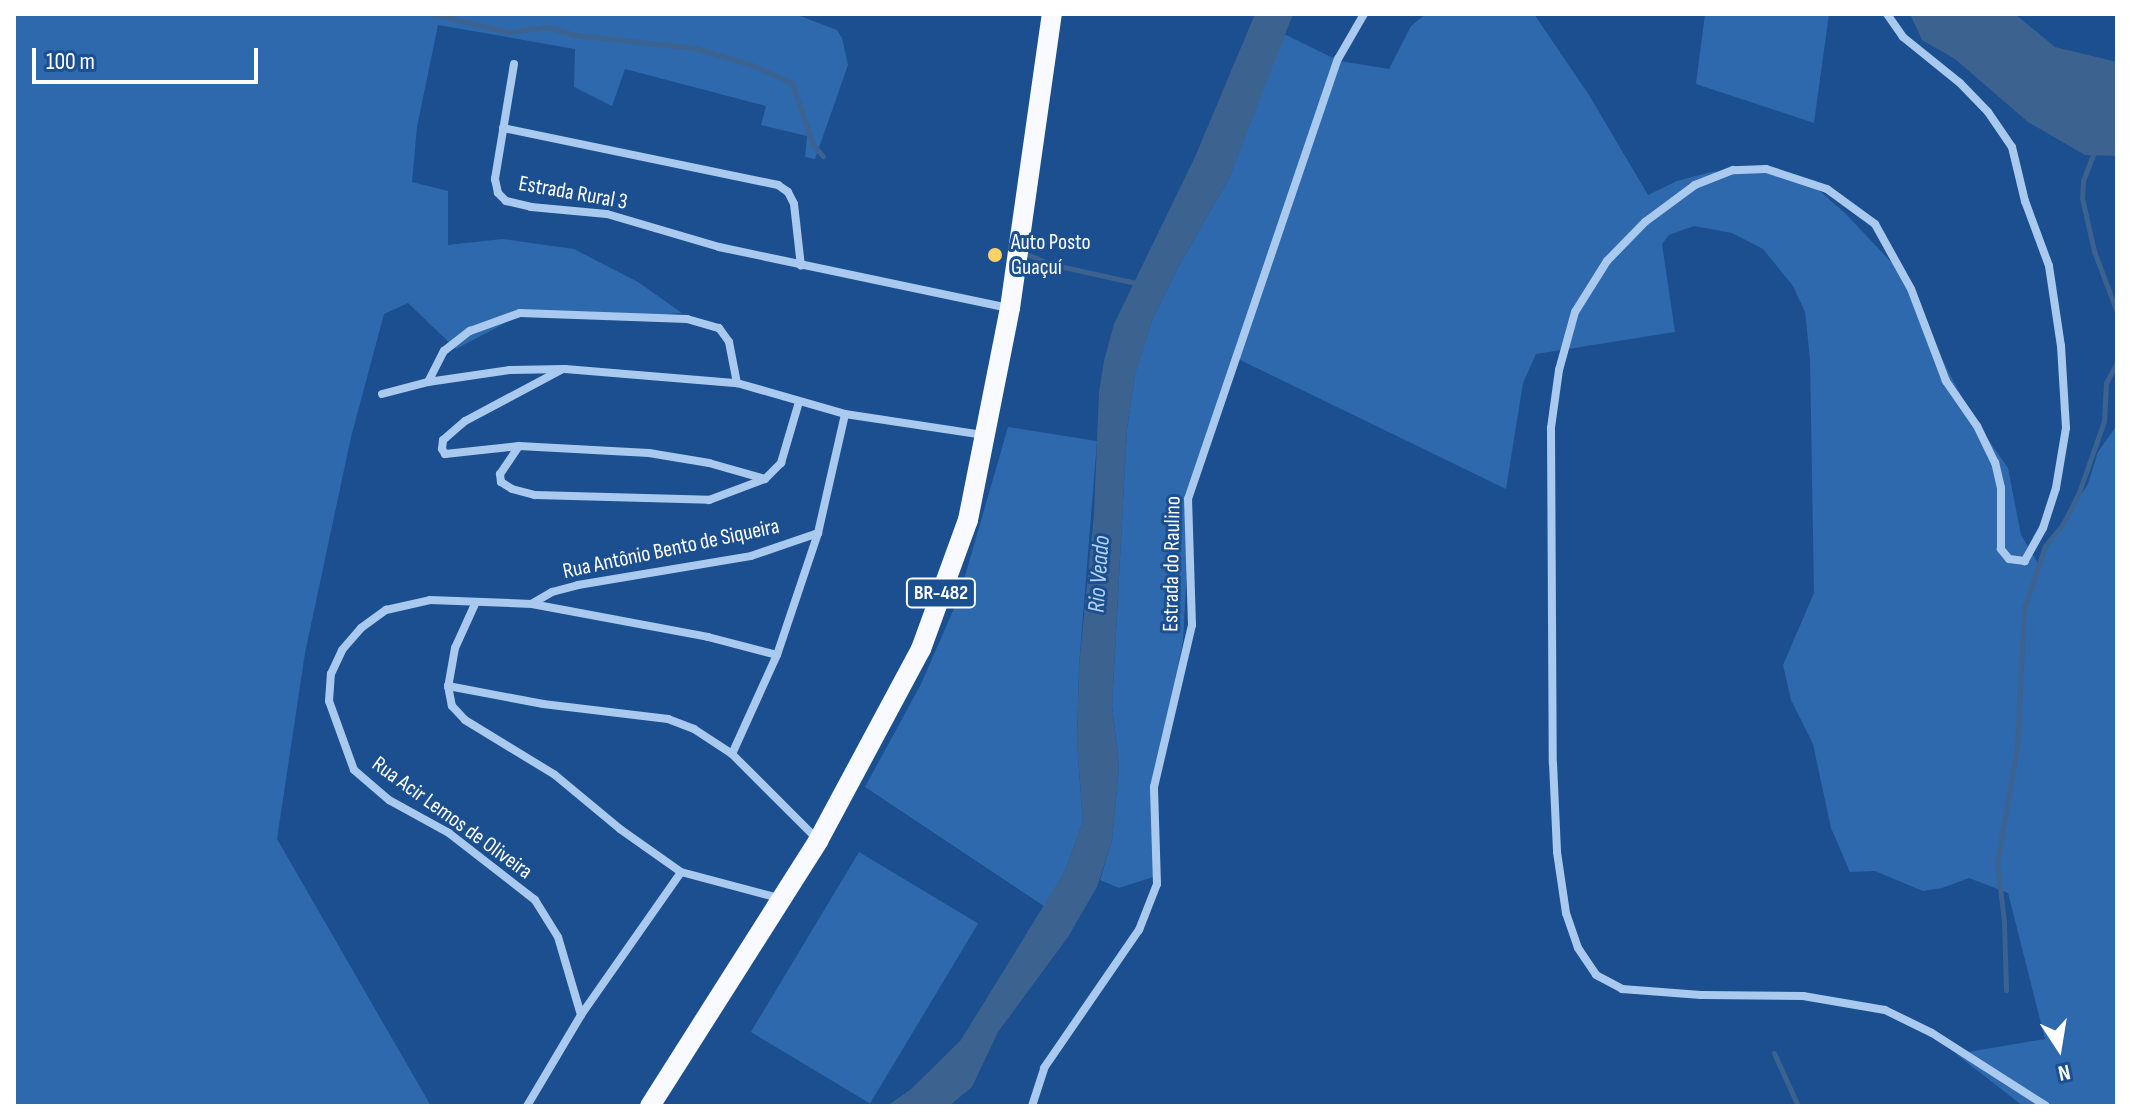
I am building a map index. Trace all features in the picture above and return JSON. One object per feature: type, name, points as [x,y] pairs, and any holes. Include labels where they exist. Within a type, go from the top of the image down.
[{"type":"highway","name":"BR-482","points":[[650,1106],[784,899],[921,649],[968,520],[986,436],[1010,308],[1052,14]]},
{"type":"street","name":"Estrada do Raulino","points":[[1032,1106],[1044,1068],[1139,930],[1157,884],[1154,787],[1192,625],[1188,499],[1338,59],[1364,14]]},
{"type":"street","points":[[1887,14],[1903,37],[1960,83],[1988,112],[2012,147],[2025,201],[2049,266],[2061,346],[2066,428],[2056,488],[2043,528],[2025,561],[2009,559],[2001,549],[2001,488],[1995,463],[1977,426],[1946,381],[1911,289],[1875,224],[1827,189],[1766,169],[1733,170],[1695,185],[1645,222],[1607,261],[1575,312],[1559,370],[1551,444],[1553,763],[1566,913],[1578,948],[1596,975],[1622,989],[1701,995],[1803,996],[1885,1010],[1932,1033],[2046,1106]]},
{"type":"street","name":"Estrada Rural 3","points":[[514,64],[495,179],[498,193],[506,201],[531,207],[607,214],[719,247],[1010,308]]},
{"type":"street","points":[[503,128],[778,185],[788,192],[794,204],[801,266]]},
{"type":"street","points":[[428,382],[444,351],[470,331],[520,313],[687,319],[719,328],[729,342],[737,383]]},
{"type":"street","points":[[382,394],[428,382],[510,370],[565,369],[737,383],[845,414],[986,436]]},
{"type":"street","points":[[565,369],[465,421],[443,440],[445,454],[519,446],[649,453],[709,463],[765,479]]},
{"type":"street","points":[[519,446],[500,474],[501,482],[535,495],[709,500],[765,479],[781,463],[799,402]]},
{"type":"street","points":[[732,754],[777,655],[818,533],[845,414]]},
{"type":"street","name":"Rua Antônio Bento de Siqueira","points":[[532,604],[552,592],[578,585],[751,556],[818,533]]},
{"type":"street","name":"Rua Acir Lemos de Oliveira","points":[[475,604],[430,600],[386,610],[361,628],[342,650],[331,674],[329,701],[354,770],[389,800],[449,833],[535,900],[558,937],[581,1015]]},
{"type":"street","points":[[475,604],[455,648],[448,686],[452,706],[465,720],[555,775],[620,829],[681,872],[784,899]]},
{"type":"street","name":"Rua Antônio Bento de Siqueira","points":[[475,604],[532,604],[708,637],[777,655]]},
{"type":"street","points":[[448,686],[543,704],[668,719],[694,729],[732,754],[818,841]]},
{"type":"street","points":[[527,1106],[581,1015],[681,872]]},
{"type":"shaded area","points":[[14,14],[795,14],[837,30],[842,38],[848,65],[815,159],[805,157],[807,136],[761,125],[766,106],[625,69],[612,106],[574,87],[575,49],[438,25],[417,127],[412,182],[448,191],[448,245],[502,239],[574,249],[638,282],[682,313],[618,317],[546,312],[513,319],[456,349],[408,303],[384,314],[351,437],[305,653],[277,839],[431,1106],[14,1106]]},
{"type":"shaded area","points":[[1426,14],[1534,14],[1589,95],[1648,195],[1677,181],[1711,172],[1743,169],[1807,180],[1845,213],[1893,264],[1970,413],[2008,468],[2021,535],[2038,563],[2088,484],[2098,452],[2117,425],[2117,1106],[2023,1106],[1956,1054],[2045,1039],[2008,893],[1969,878],[1923,891],[1875,871],[1850,872],[1831,828],[1813,744],[1791,700],[1783,665],[1814,593],[1810,359],[1805,312],[1793,286],[1763,249],[1732,233],[1694,226],[1669,235],[1662,244],[1675,332],[1536,354],[1523,383],[1506,489],[1238,359],[1192,479],[1183,641],[1164,736],[1153,831],[1153,877],[1119,888],[1100,880],[1112,840],[1119,766],[1112,706],[1127,429],[1135,374],[1151,323],[1176,271],[1229,178],[1284,34],[1339,61],[1389,69],[1411,26]]},
{"type":"shaded area","points":[[1705,14],[1829,14],[1814,123],[1696,84]]},
{"type":"shaded area","points":[[1008,427],[1097,441],[1079,666],[1077,743],[1083,822],[1065,871],[1044,906],[865,787],[921,684],[959,597]]},
{"type":"shaded area","points":[[859,852],[978,924],[870,1104],[751,1032]]},
{"type":"water","name":"Rio Veado","points":[[1255,14],[1293,14],[1229,178],[1176,271],[1151,323],[1135,375],[1127,429],[1112,706],[1119,766],[1112,840],[1097,887],[1068,937],[998,1032],[972,1087],[949,1106],[887,1106],[910,1090],[961,1040],[1065,871],[1083,822],[1077,743],[1079,666],[1094,514],[1099,392],[1104,361],[1114,324],[1195,157]]},
{"type":"water","points":[[1910,14],[2015,14],[2055,47],[2117,62],[2117,156],[2085,155],[2028,122],[1955,59],[1922,40]]},
{"type":"waterway","points":[[433,14],[508,32],[548,27],[575,35],[695,48],[752,65],[792,83],[813,145],[823,156]]},
{"type":"waterway","points":[[2094,152],[2083,181],[2082,198],[2094,251],[2117,312]]},
{"type":"waterway","points":[[1029,255],[1050,264],[1136,283]]},
{"type":"waterway","points":[[2006,990],[2004,921],[1997,863],[2017,747],[2024,609],[2045,546],[2063,524],[2078,495],[2104,421],[2106,383],[2117,362]]},
{"type":"waterway","points":[[1774,1053],[1798,1106]]},
{"type":"place","name":"Auto Posto Guaçuí","points":[[995,255]]}]
